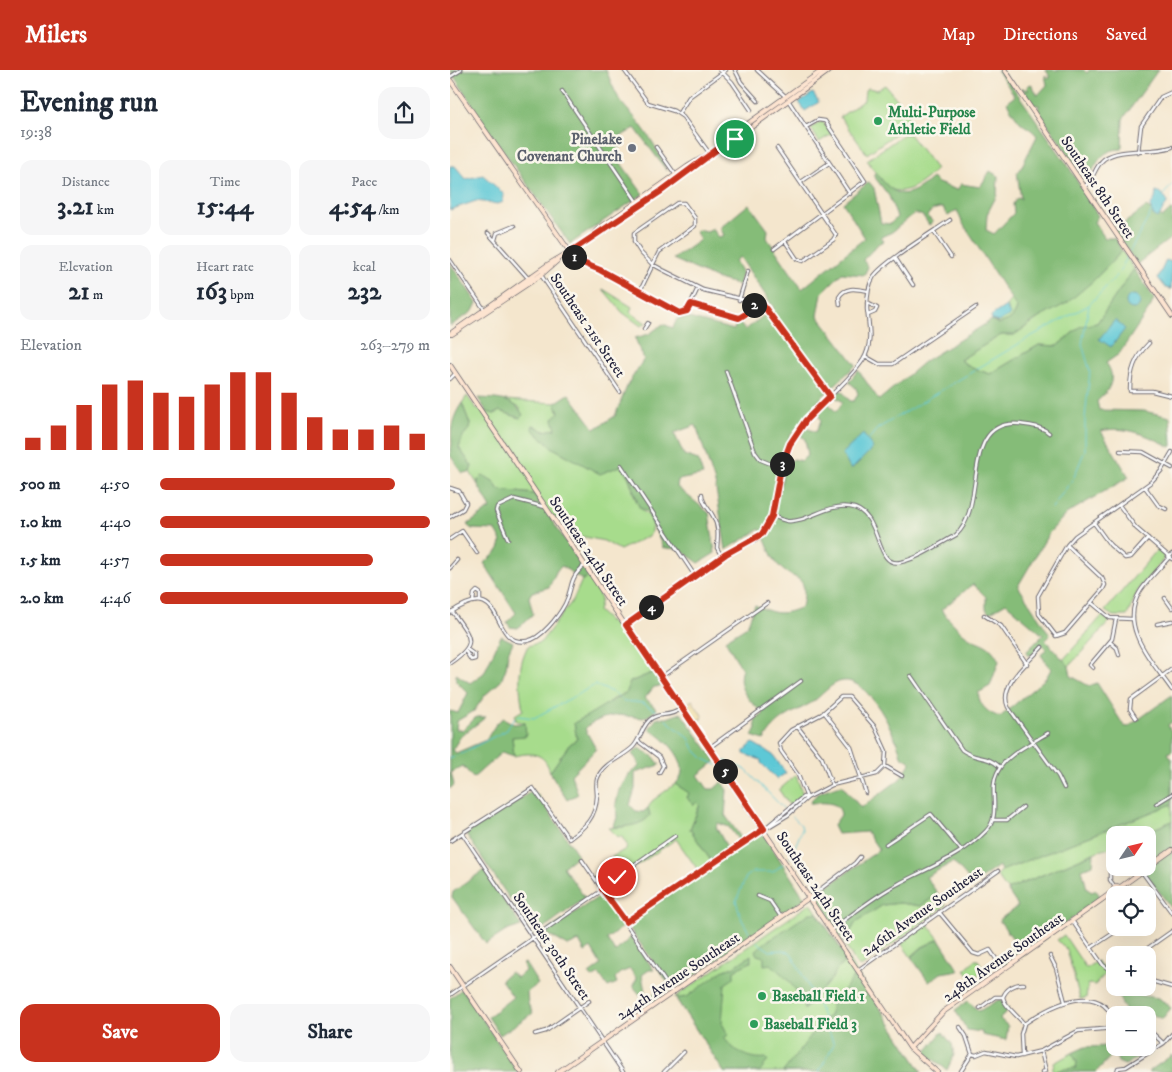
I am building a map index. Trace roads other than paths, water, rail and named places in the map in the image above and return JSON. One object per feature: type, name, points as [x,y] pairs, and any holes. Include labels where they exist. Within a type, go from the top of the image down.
[{"type":"street","points":[[461,70],[450,79],[578,261],[600,270],[639,293],[683,313],[687,311],[698,288]]},
{"type":"street","points":[[624,70],[648,103],[679,113],[710,154]]},
{"type":"street","points":[[679,113],[689,97],[726,70]]},
{"type":"street","points":[[735,70],[741,82],[758,101]]},
{"type":"street","points":[[757,70],[787,99],[850,194]]},
{"type":"street","points":[[590,238],[596,230],[676,175],[727,142],[735,139],[777,109],[823,70]]},
{"type":"street","points":[[727,142],[732,135],[830,70]]},
{"type":"street","name":"Southeast 8th Street","points":[[1005,70],[1172,316]]},
{"type":"street","points":[[721,72],[732,82],[751,110]]},
{"type":"street","points":[[562,92],[638,202]]},
{"type":"street","points":[[1138,152],[1141,126],[1161,97],[1172,92]]},
{"type":"street","points":[[774,250],[865,181],[825,121],[822,119],[806,127]]},
{"type":"street","points":[[656,147],[676,175]]},
{"type":"street","points":[[1084,187],[1090,182],[1098,166],[1110,156],[1125,152],[1159,151],[1172,147]]},
{"type":"street","points":[[776,148],[836,235],[833,240],[801,261],[785,242]]},
{"type":"street","points":[[801,182],[828,163]]},
{"type":"street","points":[[450,334],[504,300],[590,238],[689,171],[690,167]]},
{"type":"street","points":[[639,293],[652,264],[663,248],[696,223],[695,218],[684,203],[677,203],[637,231],[633,239],[641,253],[652,264],[698,288],[763,305],[830,396]]},
{"type":"street","points":[[626,625],[722,557],[759,537],[767,528],[772,516],[781,468],[790,444],[800,428],[865,356],[870,336],[867,303],[868,291],[875,275],[950,220]]},
{"type":"street","points":[[495,240],[498,233],[514,226]]},
{"type":"street","points":[[934,232],[951,257]]},
{"type":"street","points":[[488,233],[528,278]]},
{"type":"street","points":[[896,259],[913,285]]},
{"type":"street","points":[[450,260],[484,310]]},
{"type":"street","points":[[740,300],[748,271]]},
{"type":"street","points":[[450,334],[528,278],[540,273]]},
{"type":"street","name":"Southeast 21st Street","points":[[540,273],[620,392]]},
{"type":"street","points":[[504,300],[515,288]]},
{"type":"street","points":[[840,306],[840,297],[844,291],[852,289],[868,291]]},
{"type":"street","points":[[691,304],[739,318],[752,310],[754,303]]},
{"type":"street","points":[[867,303],[877,308],[876,312],[868,315]]},
{"type":"street","points":[[865,356],[879,364],[893,364],[976,307]]},
{"type":"street","points":[[644,329],[648,323]]},
{"type":"street","points":[[1149,342],[1133,366],[1130,391],[1152,391],[1172,396]]},
{"type":"street","name":"Southeast 24th Street","points":[[450,365],[910,1048],[937,1072]]},
{"type":"street","points":[[726,371],[754,452],[762,460],[781,468]]},
{"type":"street","points":[[450,378],[456,374]]},
{"type":"street","points":[[772,516],[788,521],[832,508],[853,507],[861,512],[875,528],[884,557],[891,562],[902,562],[956,535],[963,528],[968,514],[981,450],[989,434],[1001,427],[1013,424],[1041,427],[1049,433]]},
{"type":"street","points":[[1120,451],[1143,452],[1172,468]]},
{"type":"street","points":[[1067,545],[1079,555],[1104,583],[1104,589],[1063,635],[1054,635],[1039,614],[1037,604],[1040,590],[1067,545],[1075,536],[1145,487],[1157,476],[1172,452]]},
{"type":"street","points":[[620,465],[695,576]]},
{"type":"street","points":[[1145,487],[1158,505],[1166,509]]},
{"type":"street","points":[[450,488],[459,491],[466,503],[463,508],[450,517]]},
{"type":"street","points":[[702,494],[702,500],[713,515],[717,526],[719,539],[717,548],[722,557]]},
{"type":"street","points":[[508,538],[495,509],[514,499],[546,507]]},
{"type":"street","points":[[1119,505],[1136,528],[1171,557],[1140,592],[1135,603],[1132,619],[1136,637],[1172,690]]},
{"type":"street","points":[[1094,522],[1110,545],[1123,557],[1129,558],[1148,538]]},
{"type":"street","points":[[450,539],[462,531],[477,553]]},
{"type":"street","points":[[450,568],[457,560]]},
{"type":"street","points":[[450,663],[467,651],[468,636],[451,612],[473,601],[478,601],[492,608],[507,635],[522,641],[533,639],[562,608],[573,576],[585,565]]},
{"type":"street","points":[[473,601],[474,594],[477,591],[480,592],[478,601]]},
{"type":"street","points":[[1164,598],[1172,608]]},
{"type":"street","points":[[661,677],[766,603]]},
{"type":"street","points":[[1092,603],[1105,615],[1116,619],[1132,619]]},
{"type":"street","points":[[984,615],[1001,626],[1027,664]]},
{"type":"street","points":[[1094,668],[1090,665],[1110,642],[1116,619]]},
{"type":"street","points":[[1157,624],[1172,621]]},
{"type":"street","points":[[1110,642],[1117,648],[1119,655]]},
{"type":"street","points":[[1042,647],[1008,686],[1005,699],[1064,788]]},
{"type":"street","points":[[1136,718],[1130,711],[1129,701],[1172,670]]},
{"type":"street","points":[[911,676],[962,750],[971,756],[992,759],[1000,767]]},
{"type":"street","points":[[709,748],[801,681]]},
{"type":"street","points":[[626,922],[764,829],[803,797],[808,798],[832,786],[877,774],[885,766],[886,751],[875,727],[851,698],[845,696],[824,712],[797,726],[783,737],[778,746],[796,770],[808,798]]},
{"type":"street","points":[[450,841],[533,788],[569,839],[588,824],[594,815],[597,781],[601,772],[638,741],[650,719],[656,716],[670,716],[682,708]]},
{"type":"street","points":[[824,712],[847,741],[866,793]]},
{"type":"street","points":[[797,726],[822,758],[832,786]]},
{"type":"street","points":[[831,930],[883,892],[931,870],[987,831],[993,820],[994,781],[1000,767],[1032,742],[1048,733]]},
{"type":"street","points":[[638,741],[661,760],[663,766],[659,773]]},
{"type":"street","points":[[885,766],[902,776]]},
{"type":"street","points":[[1156,804],[1172,794]]},
{"type":"street","points":[[993,820],[1007,820],[1023,807]]},
{"type":"street","points":[[886,844],[931,814],[961,850]]},
{"type":"street","name":"Southeast 30th Street","points":[[462,833],[623,1072]]},
{"type":"street","points":[[450,995],[675,836]]},
{"type":"street","name":"248th Avenue Southeast","points":[[1156,861],[1172,850]]},
{"type":"street","points":[[810,898],[860,857]]},
{"type":"street","points":[[582,860],[673,993]]},
{"type":"street","name":"246th Avenue Southeast","points":[[858,970],[998,871]]},
{"type":"street","name":"248th Avenue Southeast","points":[[1124,886],[1137,876]]},
{"type":"street","points":[[1145,876],[1172,913]]},
{"type":"street","points":[[758,896],[770,901],[782,918]]},
{"type":"street","name":"244th Avenue Southeast","points":[[558,1072],[810,898]]},
{"type":"street","name":"248th Avenue Southeast","points":[[910,1048],[938,1017],[1106,899]]},
{"type":"street","points":[[939,912],[973,953],[979,955],[990,950],[1004,970]]},
{"type":"street","points":[[1073,922],[1106,967]]},
{"type":"street","points":[[1151,946],[1172,931]]},
{"type":"street","points":[[1091,948],[1109,936]]},
{"type":"street","points":[[1050,956],[1056,968],[1065,1002]]},
{"type":"street","points":[[450,967],[521,1072]]},
{"type":"street","points":[[1156,982],[1172,986]]},
{"type":"street","points":[[1024,984],[1016,984],[1005,992],[1003,997],[1004,1002],[1016,1012],[1024,1024]]},
{"type":"street","points":[[980,1008],[995,997],[1003,997]]},
{"type":"street","points":[[1022,1056],[1021,1034],[1024,1024],[1065,1002],[1086,999],[1098,1001],[1106,1007]]},
{"type":"street","points":[[535,1034],[546,1031],[589,1001]]},
{"type":"street","points":[[960,1027],[966,1036],[972,1054]]},
{"type":"street","points":[[972,1054],[976,1055],[986,1051],[1010,1057],[1022,1056],[1041,1051],[1078,1031],[1106,1029]]},
{"type":"street","points":[[1118,1072],[1118,1068],[1126,1067],[1164,1043],[1172,1034]]},
{"type":"street","points":[[1156,1036],[1164,1043]]},
{"type":"street","points":[[1041,1051],[1046,1071],[1042,1072]]},
{"type":"street","points":[[664,1072],[684,1052]]},
{"type":"street","points":[[961,1071],[972,1054]]},
{"type":"water","points":[[813,93],[819,102],[805,111],[799,102]]},
{"type":"water","points":[[450,166],[455,166],[466,179],[483,175],[504,194],[503,202],[498,204],[476,201],[450,210]]},
{"type":"water","points":[[1156,192],[1159,192],[1166,198],[1167,203],[1158,218],[1153,215],[1150,206],[1155,199]]},
{"type":"water","points":[[1166,260],[1172,262],[1171,289],[1166,288],[1158,278]]},
{"type":"water","points":[[1130,295],[1136,295],[1140,302],[1136,309],[1130,309],[1126,305],[1126,299]]},
{"type":"water","points":[[1006,306],[1010,315],[998,322],[992,320],[991,316]]},
{"type":"water","points":[[1115,320],[1125,329],[1111,347],[1099,339]]},
{"type":"water","points":[[863,434],[873,448],[851,470],[842,454]]},
{"type":"water","points":[[753,743],[773,755],[786,773],[777,779],[761,763],[761,760],[744,754],[744,751]]},
{"type":"waterway","points":[[1163,195],[1172,185]]},
{"type":"waterway","points":[[1130,251],[1152,211]]},
{"type":"waterway","points":[[1052,508],[1074,477],[1085,450],[1085,418],[1090,371],[1082,344],[1089,305],[1119,273],[1128,255]]},
{"type":"waterway","points":[[868,440],[877,429],[1030,337],[1089,305]]},
{"type":"waterway","points":[[450,759],[507,730],[513,719],[518,716],[534,718],[595,685],[614,693],[624,701],[643,703],[658,712]]},
{"type":"waterway","points":[[666,720],[689,738],[694,749],[704,759],[717,765]]},
{"type":"waterway","points":[[724,762],[726,761],[746,770],[784,809]]},
{"type":"waterway","points":[[790,858],[802,830],[801,825],[793,817]]},
{"type":"waterway","points":[[749,932],[742,920],[736,901],[746,877],[753,872],[773,872],[783,864]]},
{"type":"waterway","points":[[757,942],[770,951],[783,950],[791,953],[812,993]]},
{"type":"waterway","points":[[817,1002],[834,1044],[819,1072]]},
{"type":"place","name":"Multi-Purpose Athletic Field","points":[[878,121]]},
{"type":"place","name":"Pinelake Covenant Church","points":[[632,148]]},
{"type":"place","name":"Baseball Field 1","points":[[762,996]]},
{"type":"place","name":"Baseball Field 3","points":[[754,1024]]}]
